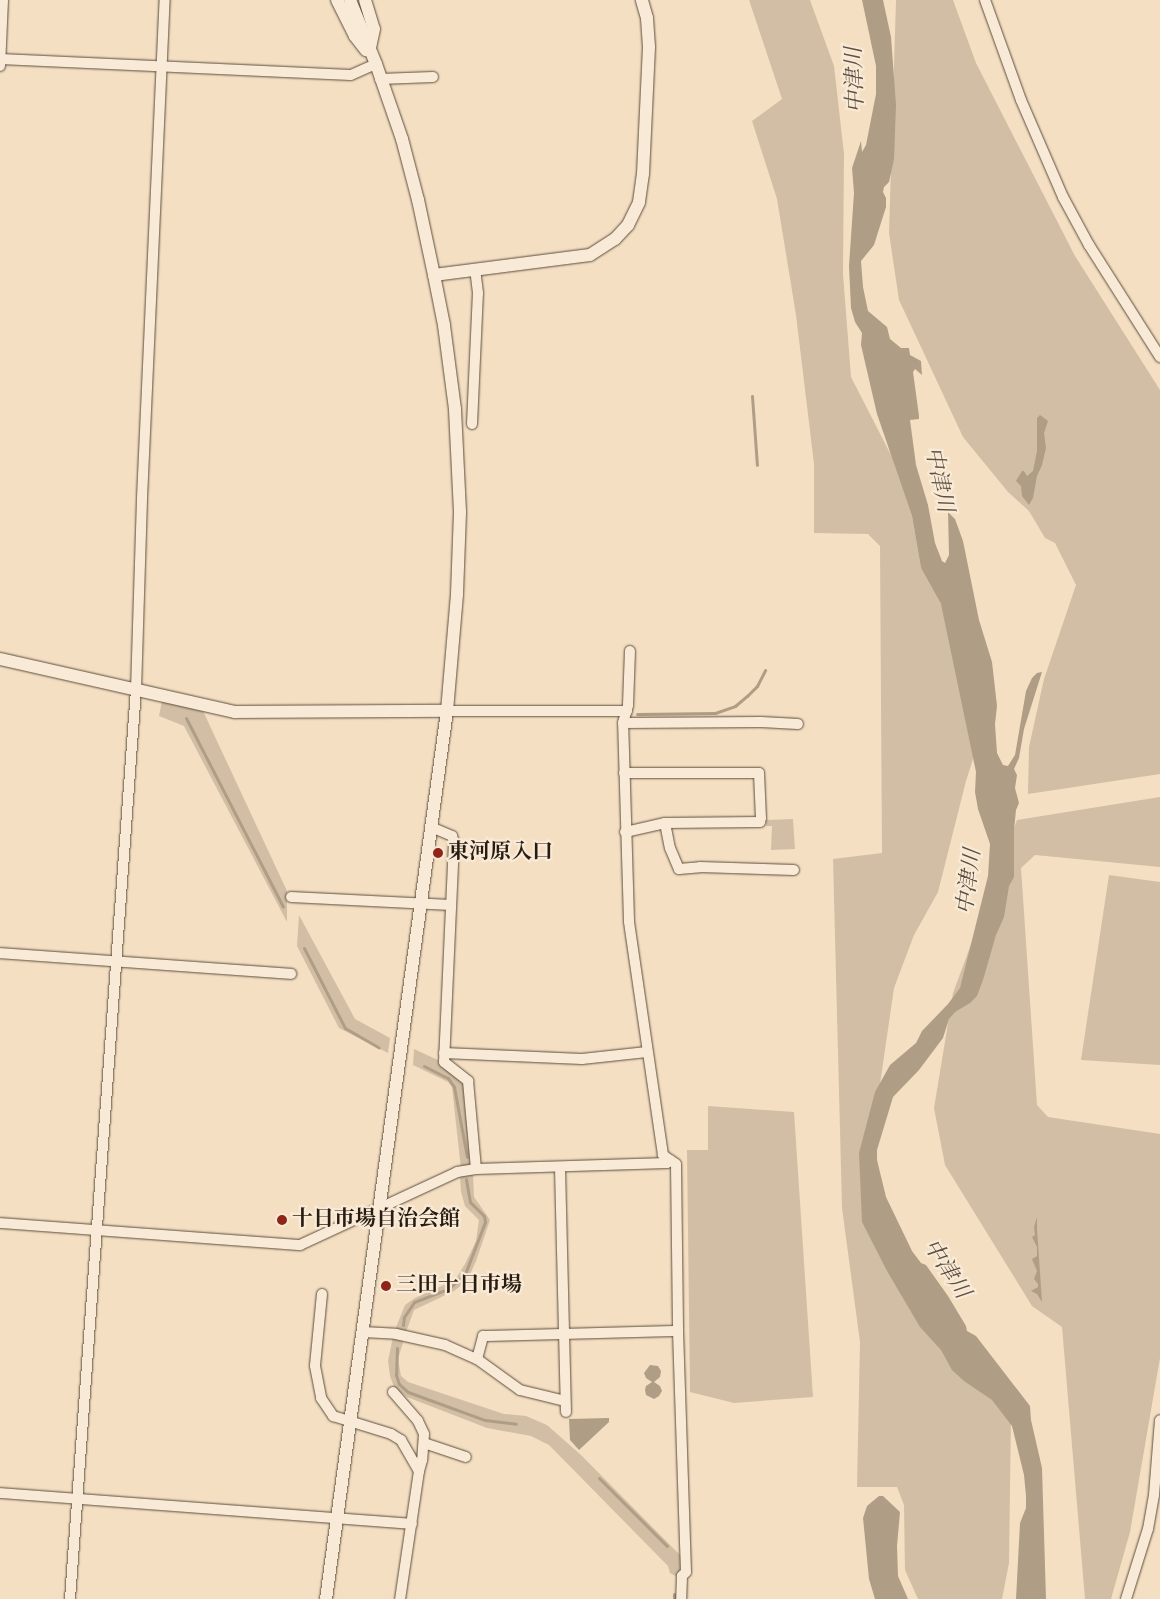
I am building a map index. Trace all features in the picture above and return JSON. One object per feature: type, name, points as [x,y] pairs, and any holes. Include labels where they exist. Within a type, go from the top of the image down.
[{"type":"street","points":[[0,66],[3,0]]},
{"type":"street","points":[[70,1599],[136,690],[142,498],[165,0]]},
{"type":"street","points":[[337,0],[355,36],[376,64]]},
{"type":"street","points":[[326,1599],[448,711],[457,594],[460,492],[455,409],[444,325],[416,191],[402,139],[376,64],[350,0]]},
{"type":"street","points":[[365,0],[374,29],[370,48]]},
{"type":"street","points":[[434,275],[590,255],[614,239],[628,226],[639,202],[643,174],[649,47],[647,18],[642,0]]},
{"type":"street","points":[[985,0],[1021,100],[1063,197],[1090,246],[1160,357]]},
{"type":"street","points":[[0,58],[351,75],[376,64]]},
{"type":"street","points":[[380,78],[433,77]]},
{"type":"street","points":[[472,424],[478,292],[475,269]]},
{"type":"street","points":[[630,651],[627,711],[624,723],[625,832],[629,921],[647,1052],[664,1155],[676,1164],[678,1331],[686,1572],[682,1576],[681,1599]]},
{"type":"street","points":[[0,659],[136,690],[250,713],[627,711]]},
{"type":"street","points":[[624,723],[761,722],[798,724]]},
{"type":"street","points":[[624,773],[759,773],[760,822],[665,823],[625,832]]},
{"type":"street","points":[[665,823],[670,848],[679,869],[775,866],[794,870]]},
{"type":"street","points":[[431,827],[452,836],[454,842],[444,1062],[468,1081],[476,1169]]},
{"type":"street","points":[[291,897],[451,905]]},
{"type":"street","points":[[0,953],[291,974]]},
{"type":"street","points":[[444,1053],[582,1059],[647,1052]]},
{"type":"street","points":[[0,1223],[300,1245],[380,1206],[457,1172],[476,1169],[560,1168],[667,1163],[670,1160]]},
{"type":"street","points":[[560,1168],[566,1412]]},
{"type":"street","points":[[322,1294],[315,1366],[321,1398],[333,1416],[391,1434],[401,1440],[418,1471]]},
{"type":"street","points":[[477,1359],[483,1336],[678,1331]]},
{"type":"street","points":[[363,1332],[396,1334],[444,1345],[477,1359],[520,1390],[566,1401]]},
{"type":"street","points":[[393,1392],[418,1421],[424,1434],[400,1599]]},
{"type":"street","points":[[1126,1599],[1148,1529],[1154,1495],[1160,1420]]},
{"type":"street","points":[[424,1443],[466,1457]]},
{"type":"street","points":[[0,1493],[412,1524]]},
{"type":"shaded area","points":[[749,0],[810,0],[834,66],[844,154],[843,274],[851,377],[892,457],[912,516],[921,568],[941,604],[988,713],[966,781],[938,892],[914,935],[894,988],[864,1194],[1011,1413],[1009,1563],[1002,1599],[918,1599],[905,1570],[904,1505],[897,1487],[857,1487],[860,1342],[842,1208],[833,859],[882,853],[880,546],[868,534],[814,533],[814,464],[796,315],[777,199],[752,121],[782,99]]},
{"type":"shaded area","points":[[862,0],[883,0],[891,37],[896,105],[894,159],[889,182],[884,187],[883,192],[886,198],[886,207],[874,245],[861,261],[863,287],[868,311],[887,327],[890,339],[901,348],[909,348],[910,355],[921,361],[922,375],[915,369],[913,372],[919,419],[910,420],[916,465],[928,505],[935,543],[942,561],[945,563],[949,555],[948,512],[955,519],[963,541],[979,620],[992,662],[997,706],[995,724],[997,753],[1003,765],[1008,766],[1015,755],[1026,691],[1032,678],[1037,673],[1042,672],[1024,729],[1019,758],[1014,769],[1017,775],[1015,788],[1019,803],[1016,810],[1014,830],[1014,877],[1009,886],[1004,917],[996,935],[983,980],[977,996],[970,1003],[955,1012],[949,1019],[943,1038],[919,1070],[893,1097],[877,1150],[877,1160],[886,1197],[912,1251],[921,1263],[926,1265],[948,1296],[966,1326],[967,1331],[976,1336],[1030,1406],[1031,1420],[1042,1468],[1046,1599],[1016,1599],[1020,1523],[1026,1508],[1026,1496],[1024,1475],[1012,1426],[992,1400],[964,1381],[952,1370],[941,1350],[920,1327],[887,1271],[862,1222],[859,1153],[875,1092],[890,1065],[916,1043],[922,1031],[948,1004],[960,988],[988,876],[990,844],[978,809],[975,792],[976,772],[941,604],[921,568],[912,516],[877,414],[861,345],[862,333],[855,322],[851,308],[849,266],[854,193],[852,168],[861,141],[862,152],[866,145],[876,94],[876,66]]},
{"type":"shaded area","points":[[896,0],[953,0],[976,63],[1075,256],[1160,390],[1160,774],[1028,794],[1029,747],[1044,679],[1076,585],[1055,543],[1045,538],[1029,511],[1008,492],[963,437],[899,300],[889,233]]},
{"type":"shaded area","points":[[1040,415],[1048,421],[1044,433],[1046,448],[1037,476],[1033,498],[1029,505],[1022,496],[1021,486],[1016,481],[1022,471],[1027,476],[1033,471],[1037,451],[1037,418]]},
{"type":"shaded area","points":[[162,701],[203,711],[287,891],[287,922],[184,726],[159,716]]},
{"type":"shaded area","points":[[1160,797],[1160,867],[1035,855],[1021,868],[1037,1105],[1048,1117],[1160,1134],[1160,1358],[1130,1532],[1111,1599],[1085,1599],[1062,1327],[1032,1306],[945,1165],[934,1108],[953,993],[1017,820]]},
{"type":"shaded area","points":[[793,819],[795,849],[771,850],[772,826],[766,826],[766,820]]},
{"type":"shaded area","points":[[1109,875],[1160,882],[1160,1065],[1081,1060]]},
{"type":"shaded area","points":[[299,915],[355,1019],[390,1038],[388,1053],[339,1028],[297,946]]},
{"type":"shaded area","points":[[414,1049],[440,1061],[464,1083],[475,1168],[461,1169],[452,1087],[448,1082],[413,1065]]},
{"type":"shaded area","points":[[708,1106],[794,1112],[813,1397],[734,1403],[690,1392],[687,1150],[708,1150]]},
{"type":"shaded area","points":[[473,1173],[474,1197],[490,1220],[467,1281],[454,1291],[414,1310],[406,1332],[395,1330],[405,1305],[415,1298],[455,1280],[465,1264],[476,1241],[479,1220],[465,1206],[461,1192],[460,1175]]},
{"type":"shaded area","points":[[1037,1217],[1042,1302],[1037,1294],[1031,1291],[1038,1287],[1034,1279],[1037,1271],[1032,1259],[1037,1256],[1037,1247],[1032,1237],[1035,1235],[1034,1227]]},
{"type":"shaded area","points":[[393,1337],[404,1339],[398,1359],[401,1376],[408,1382],[504,1414],[526,1416],[547,1425],[581,1455],[682,1557],[679,1578],[670,1573],[668,1566],[549,1445],[531,1436],[487,1428],[407,1397],[394,1387],[388,1361]]},
{"type":"shaded area","points":[[650,1365],[658,1366],[661,1371],[660,1377],[654,1382],[660,1386],[662,1391],[654,1399],[646,1395],[645,1390],[646,1386],[652,1382],[646,1378],[644,1373]]},
{"type":"shaded area","points":[[609,1418],[609,1422],[579,1450],[570,1440],[569,1419]]},
{"type":"shaded area","points":[[879,1496],[883,1496],[900,1512],[897,1546],[898,1576],[908,1599],[875,1599],[869,1579],[863,1518],[867,1506]]},
{"type":"waterway","points":[[752,396],[757,465]]},
{"type":"waterway","points":[[637,714],[715,713],[735,706],[747,696],[757,686],[765,670]]},
{"type":"waterway","points":[[186,718],[283,907]]},
{"type":"waterway","points":[[304,948],[345,1028],[379,1048]]},
{"type":"waterway","points":[[424,1066],[448,1078],[454,1087],[467,1157]]},
{"type":"waterway","points":[[403,1325],[404,1317],[414,1302],[448,1289],[465,1274],[485,1222],[484,1216],[470,1202],[466,1179]]},
{"type":"waterway","points":[[397,1348],[396,1375],[399,1384],[408,1392],[485,1420],[516,1424]]},
{"type":"waterway","points":[[599,1478],[667,1546]]},
{"type":"waterway","points":[[674,1594],[674,1599]]},
{"type":"place","name":"東河原入口","points":[[438,853]]},
{"type":"place","name":"十日市場自治会館","points":[[282,1220]]},
{"type":"place","name":"三田十日市場","points":[[386,1286]]},
{"type":"water label","name":"中津川","points":[[857,80]]},
{"type":"water label","name":"中津川","points":[[937,480]]},
{"type":"water label","name":"中津川","points":[[971,882]]},
{"type":"water label","name":"中津川","points":[[945,1270]]}]
